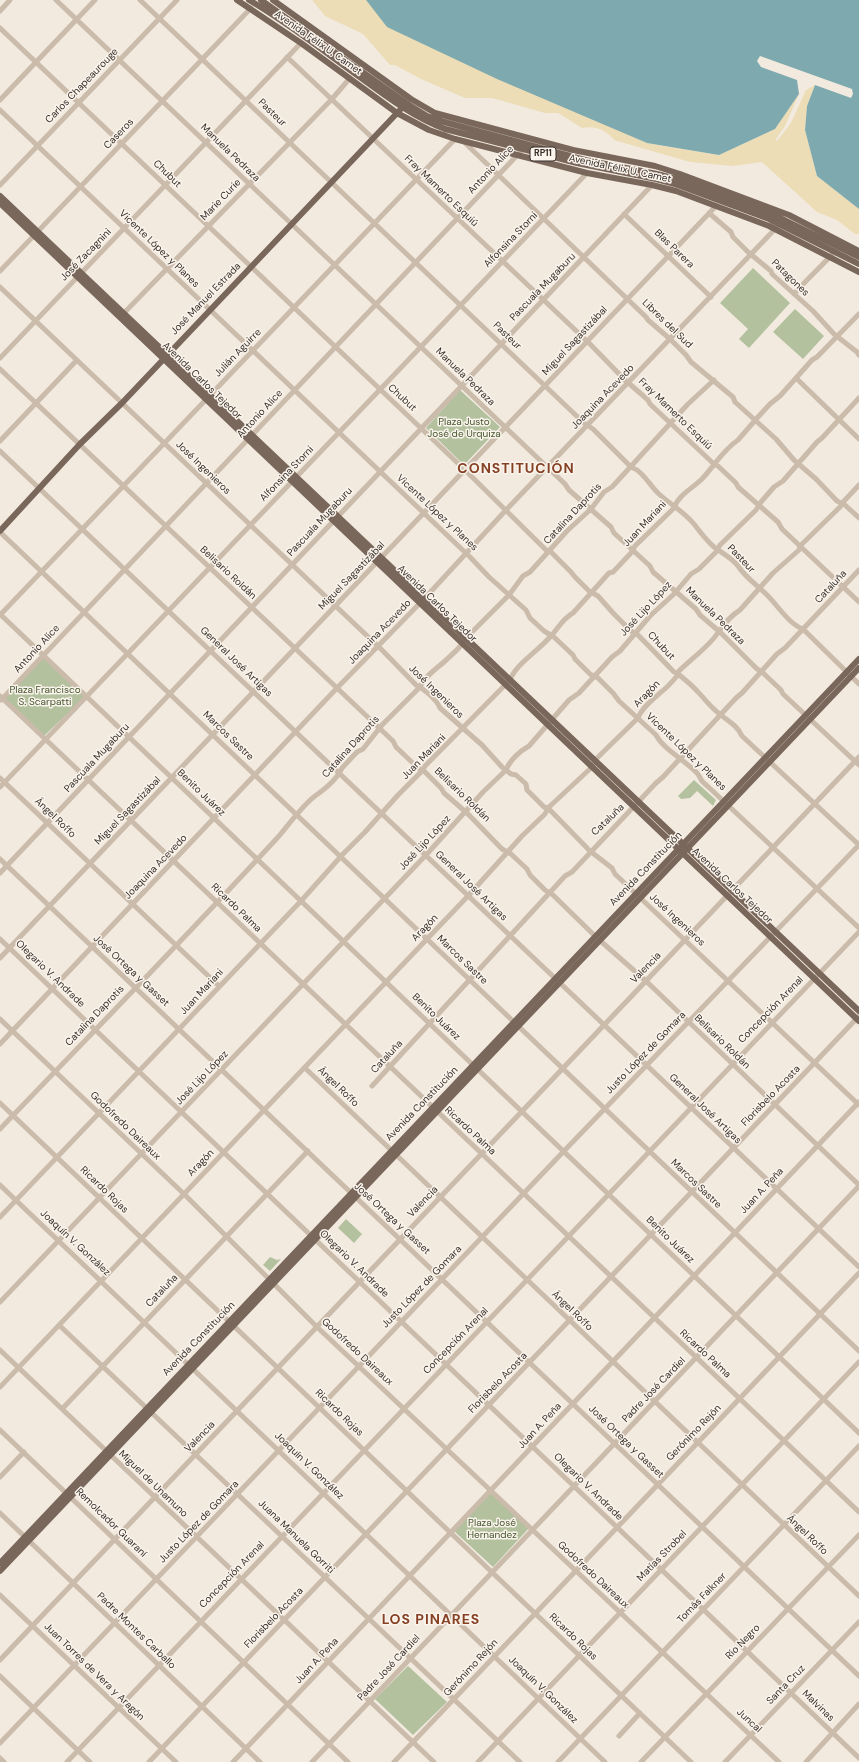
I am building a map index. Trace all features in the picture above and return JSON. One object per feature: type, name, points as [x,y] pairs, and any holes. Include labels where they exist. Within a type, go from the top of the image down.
[{"type":"main road","name":"Avenida Félix U. Camet","points":[[237,0],[301,43],[397,113],[429,130],[455,139],[587,173],[652,184],[716,206],[782,222]]},
{"type":"main road","name":"Avenida Félix U. Camet","points":[[250,0],[427,116],[525,147],[666,176],[782,222],[830,257],[859,272]]},
{"type":"main road","name":"Avenida Félix U. Camet","points":[[261,0],[406,103],[446,116],[532,139],[668,170],[838,247],[859,258]]},
{"type":"main road","name":"Avenida Félix U. Camet","points":[[273,0],[406,103]]},
{"type":"main road","name":"José Manuel Estrada","points":[[0,531],[80,444],[166,357],[406,103]]},
{"type":"main road","name":"Avenida Carlos Tejedor","points":[[0,196],[36,234]]},
{"type":"main road","name":"Avenida Carlos Tejedor","points":[[0,202],[80,275],[336,518],[551,723],[592,767],[680,852],[858,1019]]},
{"type":"main road","name":"Avenida Félix U. Camet","points":[[838,247],[859,251]]},
{"type":"main road","name":"Avenida Félix U. Camet","points":[[838,247],[859,264]]},
{"type":"main road","name":"Avenida Constitución","points":[[849,675],[859,659]]},
{"type":"main road","name":"Avenida Constitución","points":[[0,1571],[27,1538],[475,1067],[849,675],[859,668]]},
{"type":"main road","name":"Avenida Carlos Tejedor","points":[[551,723],[595,760],[859,1011]]},
{"type":"main road","name":"Avenida Constitución","points":[[0,1562],[27,1538]]},
{"type":"street","points":[[0,11],[10,0]]},
{"type":"street","name":"Manuela Pedraza","points":[[56,0],[547,468],[611,527],[614,533],[650,566],[653,572],[757,669],[761,671],[808,718],[858,761]]},
{"type":"street","points":[[0,100],[95,0]]},
{"type":"street","name":"Pasteur","points":[[140,0],[631,467],[645,478],[674,508],[684,515],[718,549],[738,566],[739,570],[763,591],[799,628],[803,629],[859,684]]},
{"type":"street","name":"Carlos Chapeaurouge","points":[[0,186],[37,145],[177,0]]},
{"type":"street","name":"Caseros","points":[[0,272],[251,8]]},
{"type":"street","name":"Chubut","points":[[0,28],[465,470],[546,550],[550,551],[589,591],[593,592],[674,672],[677,673],[859,845]]},
{"type":"street","name":"José Zacagnini","points":[[0,358],[301,43]]},
{"type":"street","name":"Fray Mamerto Esquiú","points":[[287,57],[588,342],[715,465],[736,483],[738,487],[758,506],[778,522],[782,529],[859,602]]},
{"type":"street","name":"Marie Curie","points":[[122,315],[166,268],[332,99],[350,78]]},
{"type":"street","name":"Vicente López y Planes","points":[[0,110],[526,610],[530,618],[552,636],[674,754],[680,757],[698,774],[702,781],[859,928]]},
{"type":"street","name":"Julián Aguirre","points":[[0,614],[455,139]]},
{"type":"street","name":"Antonio Alice","points":[[1,698],[166,527],[532,139]]},
{"type":"street","name":"Libres del Sud","points":[[463,141],[585,256],[648,320],[670,339],[691,362],[714,380],[837,501],[859,518]]},
{"type":"street","name":"Alfonsina Storni","points":[[0,787],[2,780],[45,739],[128,653],[587,173]]},
{"type":"street","name":"Pascuala Mugaburu","points":[[0,873],[652,184]]},
{"type":"street","name":"Miguel Sagastizábal","points":[[0,958],[295,650],[335,606],[588,342],[627,298],[669,257],[716,206]]},
{"type":"street","name":"Patagones","points":[[709,213],[771,271],[772,274],[834,334],[859,356]]},
{"type":"street","name":"Blas Parera","points":[[624,214],[711,297]]},
{"type":"street","name":"Joaquina Acevedo","points":[[0,1044],[337,688],[423,601],[506,510],[782,222]]},
{"type":"street","points":[[794,294],[838,247]]},
{"type":"street","name":"José Ingenieros","points":[[0,287],[378,648],[398,665],[399,669],[506,770],[511,774],[516,775],[526,784],[527,790],[544,807],[548,808],[590,851],[612,868],[615,874],[858,1104]]},
{"type":"street","name":"Juan Mariani","points":[[0,1217],[301,901],[357,838],[376,821],[381,813],[433,758],[464,729],[476,714],[508,682],[512,674],[552,636],[554,631],[593,592],[609,573],[613,572],[635,546],[674,508],[675,504],[689,489],[698,483],[715,465],[717,460],[756,421],[770,404],[780,396],[859,314]]},
{"type":"street","points":[[0,441],[77,360]]},
{"type":"street","name":"Belisario Roldán","points":[[0,369],[380,729],[418,768],[423,770],[444,793],[466,812],[502,849],[508,852],[527,869],[530,875],[570,910],[598,939],[646,981],[859,1186]]},
{"type":"street","points":[[796,378],[859,439]]},
{"type":"street","name":"Catalina Daprotis","points":[[0,1129],[217,902],[315,796],[321,793],[357,752],[363,749],[380,729],[420,688],[435,669],[465,642],[483,619],[490,615],[509,595],[523,576],[530,572],[567,531],[591,509],[604,492],[631,467],[633,462],[672,424],[688,404],[714,380]]},
{"type":"street","name":"José Lijo López","points":[[0,1302],[344,942],[483,792],[506,770],[508,765],[523,749],[529,746],[551,723],[569,700],[595,677],[602,667],[636,634],[650,616],[676,592],[691,574],[699,569],[774,487],[783,481],[817,442],[859,398]]},
{"type":"street","name":"General José Artigas","points":[[0,451],[859,1267]]},
{"type":"street","name":"Aragón","points":[[0,1387],[468,896],[548,808],[592,767],[595,760],[638,718],[640,713],[677,676],[677,673],[692,657],[716,636],[718,631],[735,613],[740,610],[758,588],[799,550],[800,546],[825,523],[859,485]]},
{"type":"street","name":"Marcos Sastre","points":[[0,531],[859,1351]]},
{"type":"street","name":"Cataluña","points":[[372,1086],[565,876],[572,872],[590,851],[716,721],[761,671],[859,570]]},
{"type":"street","name":"Benito Juárez","points":[[0,614],[859,1433]]},
{"type":"street","name":"Ricardo Palma","points":[[1,698],[859,1512]]},
{"type":"street","name":"Valencia","points":[[0,1660],[815,803],[858,761]]},
{"type":"street","name":"Ángel Roffo","points":[[2,780],[219,986]]},
{"type":"street","name":"Justo López de Gomara","points":[[0,1743],[360,1367],[769,936],[859,845]]},
{"type":"street","name":"José Ortega y Gasset","points":[[0,859],[859,1676]]},
{"type":"street","name":"Concepción Arenal","points":[[67,1762],[859,932]]},
{"type":"street","name":"Olegario V. Andrade","points":[[0,939],[747,1651]]},
{"type":"street","name":"Godofredo Daireaux","points":[[0,1019],[184,1194],[317,1327],[706,1695]]},
{"type":"street","name":"Florisbelo Acosta","points":[[150,1762],[651,1234],[858,1019]]},
{"type":"street","name":"Ángel Roffo","points":[[305,1068],[859,1596]]},
{"type":"street","name":"Ricardo Rojas","points":[[0,1103],[691,1762]]},
{"type":"street","name":"Juan A. Peña","points":[[233,1762],[858,1104]]},
{"type":"street","name":"Cataluña","points":[[62,1409],[308,1151]]},
{"type":"street","name":"Joaquín V. González","points":[[0,1184],[605,1762]]},
{"type":"street","name":"Padre José Cardiel","points":[[312,1762],[859,1186]]},
{"type":"street","name":"Gerónimo Rejón","points":[[394,1762],[859,1273]]},
{"type":"street","name":"Juana Manuela Gorriti","points":[[59,1324],[520,1762]]},
{"type":"street","name":"Miguel de Unamuno","points":[[0,1350],[434,1762]]},
{"type":"street","name":"Matías Strobel","points":[[478,1762],[859,1362]]},
{"type":"street","name":"Remolcador Guaraní","points":[[0,1430],[348,1762]]},
{"type":"street","name":"Tomás Falkner","points":[[558,1762],[859,1446]]},
{"type":"street","points":[[0,1477],[24,1452]]},
{"type":"street","name":"Padre Montes Carballo","points":[[0,1513],[260,1762]]},
{"type":"street","name":"Río Negro","points":[[641,1762],[859,1535]]},
{"type":"street","name":"Juan Torres de Vera y Aragón","points":[[0,1594],[176,1762]]},
{"type":"street","name":"Santa Cruz","points":[[725,1762],[859,1622]]},
{"type":"street","name":"Malvinas","points":[[747,1651],[859,1758]]},
{"type":"street","points":[[0,1676],[90,1762]]},
{"type":"street","name":"Juncal","points":[[706,1695],[779,1762]]},
{"type":"street","points":[[806,1762],[859,1704]]},
{"type":"street","points":[[619,1736],[640,1713]]},
{"type":"street","points":[[0,1758],[4,1762]]},
{"type":"green space","points":[[753,268],[790,303],[749,348],[739,339],[748,329],[720,303]]},
{"type":"green space","points":[[795,309],[824,336],[803,359],[773,332]]},
{"type":"green space","name":"Plaza Justo José de Urquiza","points":[[460,390],[500,427],[464,465],[426,428]]},
{"type":"green space","name":"Plaza Francisco S. Scarpatti","points":[[43,655],[86,696],[44,736],[4,698]]},
{"type":"green space","points":[[694,780],[716,800],[713,806],[697,791],[690,798],[681,799],[678,796]]},
{"type":"green space","points":[[346,1219],[362,1234],[354,1243],[338,1228]]},
{"type":"green space","points":[[270,1257],[277,1260],[281,1259],[270,1271],[263,1265]]},
{"type":"green space","name":"Plaza José Hernandez","points":[[492,1491],[530,1527],[493,1567],[454,1531]]},
{"type":"green space","points":[[408,1666],[447,1702],[413,1735],[375,1699]]},
{"type":"sand","points":[[312,0],[366,0],[388,27],[647,143],[719,155],[775,129],[799,94],[785,126],[776,139],[777,141],[791,123],[806,90],[815,85],[807,106],[805,130],[817,176],[859,209],[859,234],[855,234],[837,220],[817,212],[762,162],[732,166],[690,162],[614,140],[608,133],[600,129],[592,127],[582,128],[558,113],[545,113],[492,98],[465,98],[421,79],[395,65],[390,65],[363,34],[325,16]]},
{"type":"water","points":[[366,0],[859,0],[859,209],[817,176],[805,130],[807,106],[815,85],[851,98],[853,94],[852,89],[760,56],[757,61],[761,67],[797,80],[799,94],[775,129],[719,155],[647,143],[497,79],[387,27]]},
{"type":"district","name":"CONSTITUCIÓN","points":[[516,469]]},
{"type":"district","name":"LOS PINARES","points":[[431,1620]]}]
